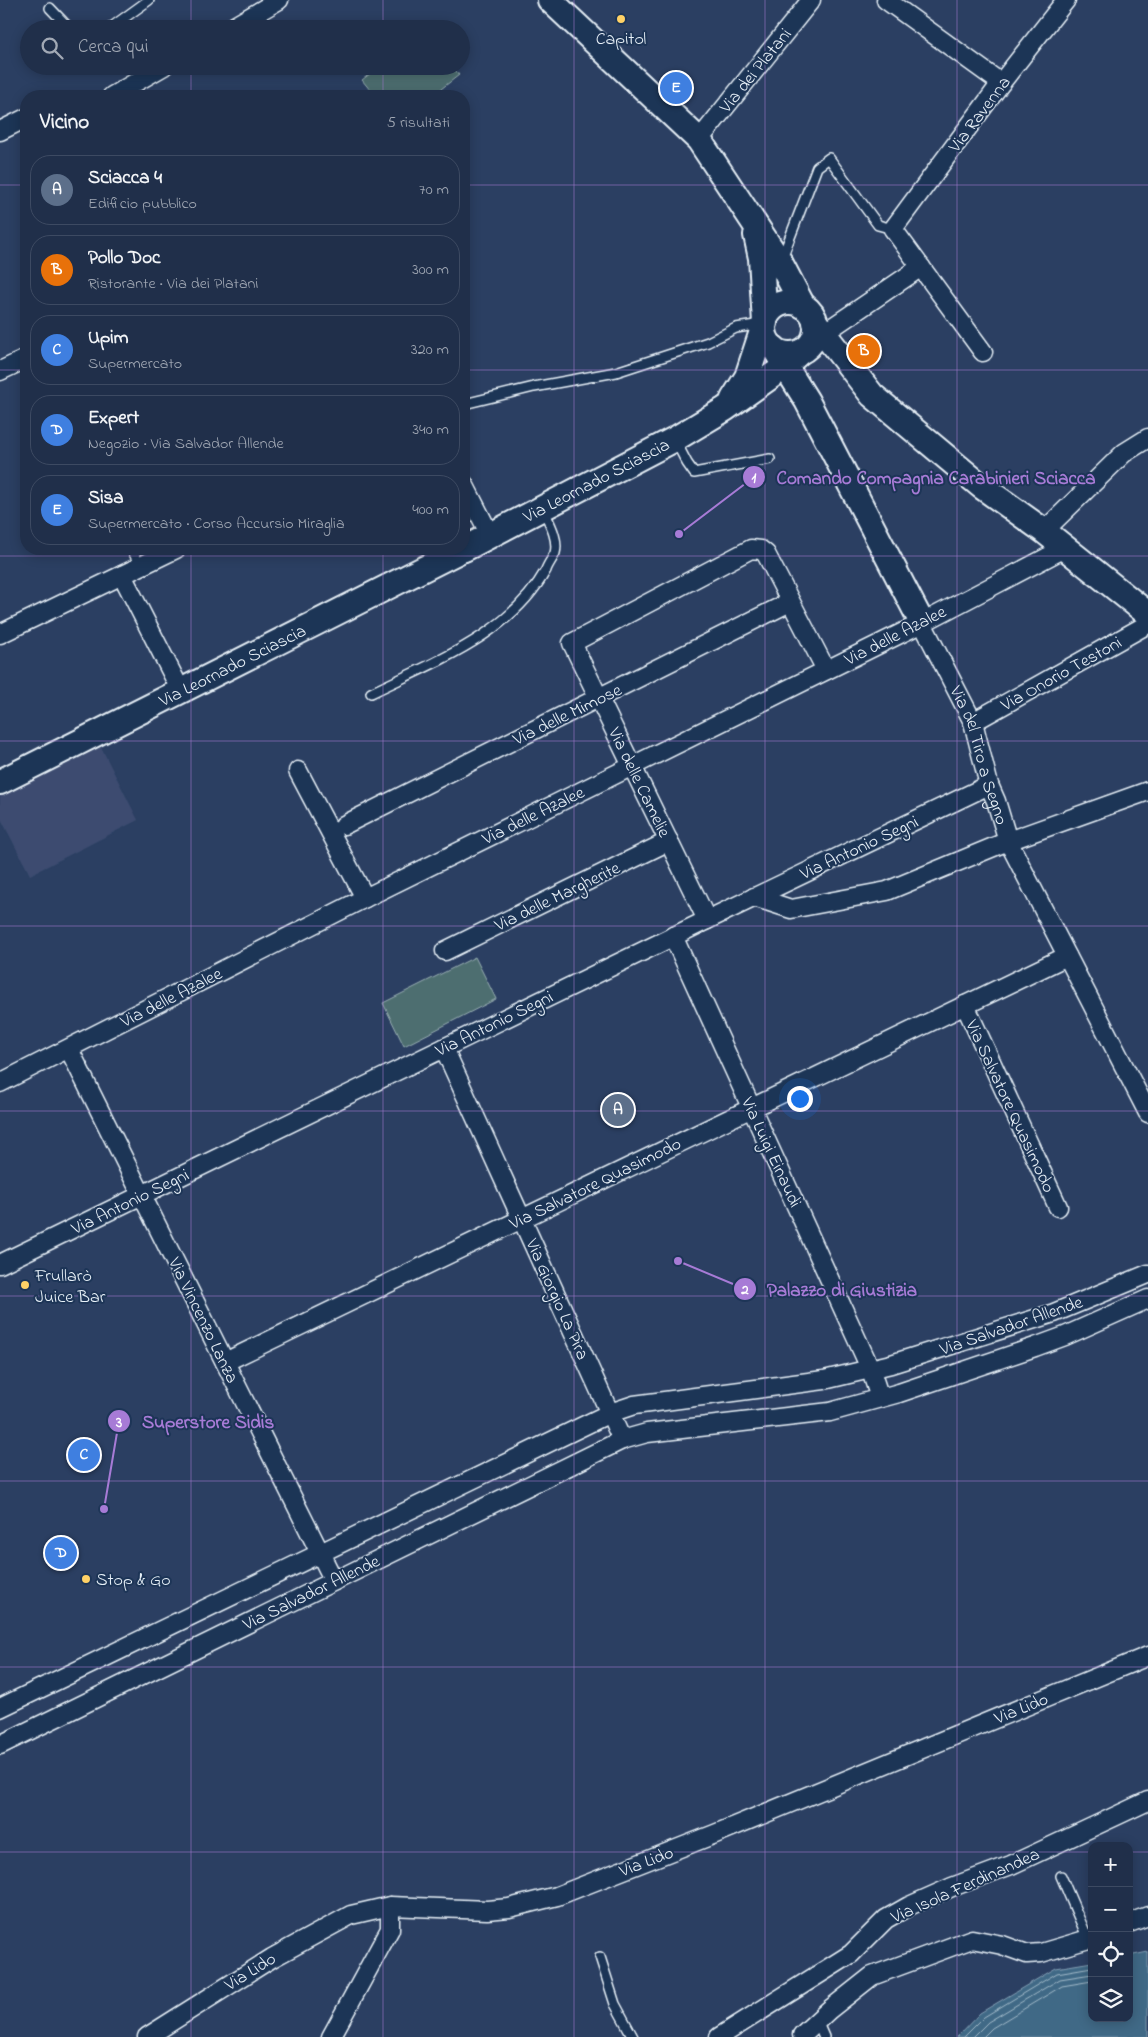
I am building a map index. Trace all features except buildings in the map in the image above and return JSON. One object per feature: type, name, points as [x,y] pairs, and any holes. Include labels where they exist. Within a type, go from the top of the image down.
[{"type":"street","points":[[244,20],[278,0]]},
{"type":"street","points":[[550,0],[699,140],[780,262],[803,340]]},
{"type":"street","name":"Via dei Platani","points":[[699,140],[811,0]]},
{"type":"street","points":[[886,0],[1001,83]]},
{"type":"street","name":"Via Ravenna","points":[[893,229],[1001,83],[1066,0]]},
{"type":"street","points":[[127,90],[150,75]]},
{"type":"street","points":[[0,131],[20,121]]},
{"type":"street","points":[[753,223],[761,258],[766,338],[803,340],[921,267]]},
{"type":"street","points":[[893,229],[983,352]]},
{"type":"street","points":[[725,408],[747,377],[764,324],[771,310],[783,303],[790,302],[803,340],[981,486],[1044,531],[1147,616]]},
{"type":"street","name":"Via del Tiro a Segno","points":[[803,340],[807,401],[974,722],[989,785],[1008,841],[1148,1113]]},
{"type":"street","name":"Via Leornado Sciascia","points":[[470,546],[675,439],[725,408],[803,340]]},
{"type":"street","points":[[0,372],[20,362]]},
{"type":"street","points":[[1044,531],[1124,453],[1148,438]]},
{"type":"street","points":[[470,496],[490,536]]},
{"type":"street","name":"Via delle Azalee","points":[[0,1083],[364,898],[922,623],[1065,548]]},
{"type":"street","name":"Via delle Camelie","points":[[707,920],[572,643],[751,549],[762,550],[766,554],[790,602]]},
{"type":"street","points":[[0,634],[163,555]]},
{"type":"street","name":"Via Leornado Sciascia","points":[[0,782],[452,555]]},
{"type":"street","points":[[122,575],[181,691]]},
{"type":"street","points":[[790,602],[826,670]]},
{"type":"street","name":"Via delle Mimose","points":[[344,825],[790,602]]},
{"type":"street","name":"Via Onorio Testoni","points":[[974,722],[1147,616]]},
{"type":"street","points":[[298,771],[364,898]]},
{"type":"street","name":"Via Antonio Segni","points":[[0,1264],[673,936],[989,785]]},
{"type":"street","points":[[754,897],[791,909],[887,891],[1008,841],[1148,791]]},
{"type":"street","name":"Via delle Margherite","points":[[446,951],[669,841]]},
{"type":"street","name":"Via Luigi Einaudi","points":[[673,936],[870,1368]]},
{"type":"street","name":"Via Salvatore Quasimodo","points":[[225,1362],[1066,956]]},
{"type":"street","name":"Via Salvatore Quasimodo","points":[[965,1005],[1058,1207]]},
{"type":"street","name":"Via Giorgio La Pira","points":[[444,1048],[610,1413]]},
{"type":"street","name":"Via Vincenzo Lanza","points":[[69,1049],[334,1581]]},
{"type":"street","name":"Via Salvador Allende","points":[[0,1708],[610,1413],[634,1404],[824,1380],[891,1364],[1045,1316],[1148,1274]]},
{"type":"street","name":"Via Salvador Allende","points":[[0,1745],[622,1440],[647,1433],[830,1412],[880,1398],[1042,1345],[1148,1299]]},
{"type":"street","points":[[870,1368],[880,1398]]},
{"type":"street","points":[[610,1413],[622,1440]]},
{"type":"street","name":"Via Lido","points":[[147,2037],[272,1958],[327,1926],[352,1914],[390,1906],[487,1910],[509,1908],[558,1896],[1148,1656]]},
{"type":"street","name":"Via Isola Ferdinandea","points":[[719,2037],[851,1954],[886,1919],[909,1906],[1011,1865],[1148,1801]]},
{"type":"street","points":[[331,2037],[390,1929],[390,1906]]},
{"type":"street","points":[[1133,1922],[1148,1916]]},
{"type":"street","points":[[802,2035],[820,2029],[872,1976],[972,1939],[1002,1945],[1027,1954],[1041,1953],[1088,1940]]},
{"type":"lane","points":[[121,20],[149,0]]},
{"type":"lane","points":[[50,8],[61,20]]},
{"type":"lane","points":[[780,262],[817,168],[829,158],[878,225],[893,229]]},
{"type":"lane","points":[[470,403],[534,387],[616,372],[691,348],[736,328],[764,324]]},
{"type":"lane","points":[[675,439],[694,473],[770,459]]},
{"type":"lane","points":[[371,693],[471,644],[506,618],[537,585],[555,552],[554,534],[542,507]]},
{"type":"lane","points":[[135,555],[140,566]]},
{"type":"lane","points":[[1061,1876],[1088,1935]]},
{"type":"lane","points":[[600,1958],[615,2004],[633,2037]]},
{"type":"shaded area","points":[[100,745],[138,820],[30,875],[0,817],[0,796]]},
{"type":"green space","points":[[368,75],[459,75],[440,90],[370,90],[362,80]]},
{"type":"green space","points":[[475,957],[496,999],[404,1046],[383,1003]]},
{"type":"water","points":[[1148,1952],[1148,2037],[957,2037],[980,2013],[1056,1968],[1088,1963],[1088,2022],[1133,2022],[1133,1955]]},
{"type":"place","name":"Capitol","points":[[621,19]]},
{"type":"place","name":"Sisa","points":[[676,88]]},
{"type":"place","name":"Pollo Doc","points":[[864,351]]},
{"type":"place","name":"Comando Compagnia Carabinieri Sciacca","points":[[679,534]]},
{"type":"place","name":"Sciacca 4","points":[[618,1110]]},
{"type":"place","name":"Palazzo di Giustizia","points":[[678,1261]]},
{"type":"place","name":"Frullarò Juice Bar","points":[[25,1285]]},
{"type":"place","name":"Upim","points":[[84,1455]]},
{"type":"place","name":"Superstore Sidis","points":[[104,1509]]},
{"type":"place","name":"Expert","points":[[61,1553]]},
{"type":"place","name":"Stop & Go","points":[[86,1579]]}]
